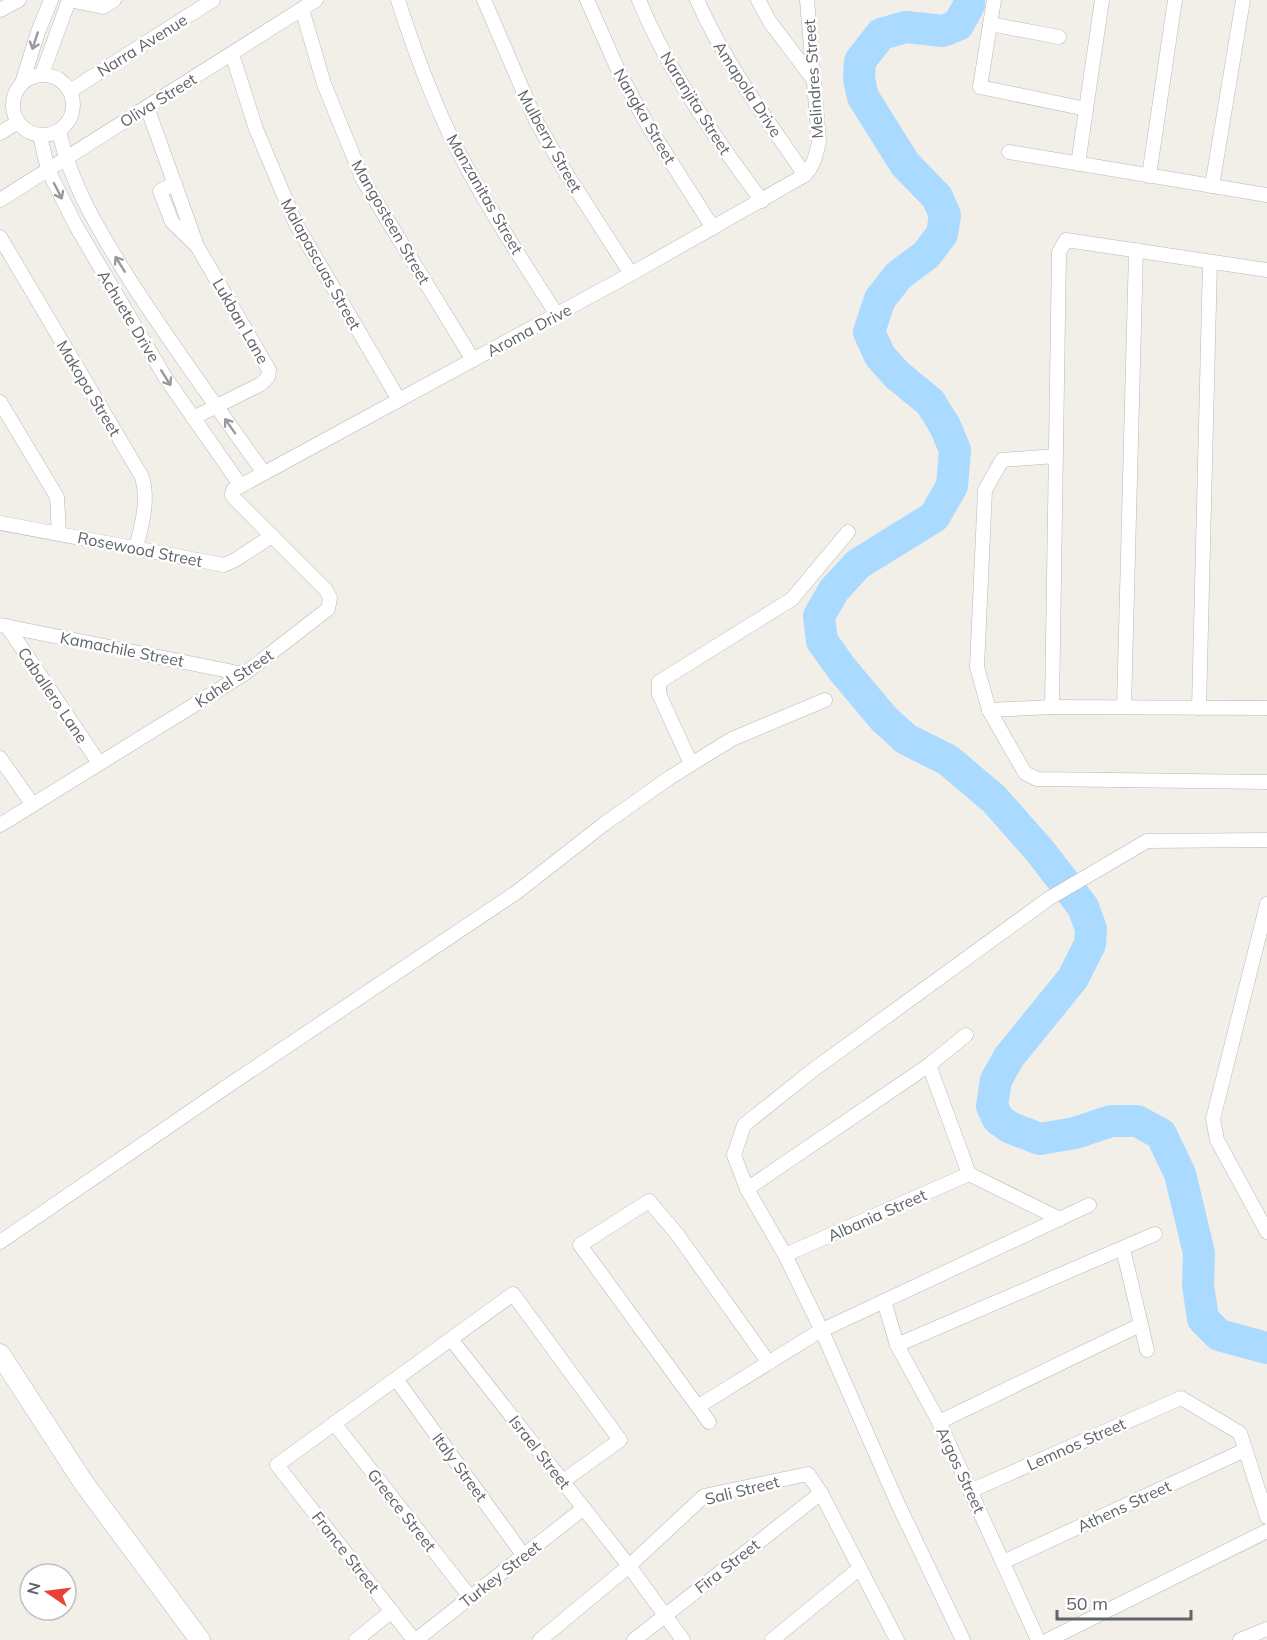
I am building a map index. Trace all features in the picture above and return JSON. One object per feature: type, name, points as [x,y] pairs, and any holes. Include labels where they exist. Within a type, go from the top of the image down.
[{"type":"street","points":[[0,10],[19,0]]},
{"type":"street","points":[[22,83],[42,74],[59,78],[70,91],[73,102],[72,111],[68,121],[53,134],[40,136],[26,131],[18,122],[14,102],[51,0]]},
{"type":"street","points":[[42,74],[69,0],[103,7],[114,0]]},
{"type":"street","name":"Narra Avenue","points":[[70,91],[213,0]]},
{"type":"street","name":"Oliva Street","points":[[0,200],[316,0]]},
{"type":"street","name":"Manzanitas Street","points":[[398,0],[429,84],[465,164],[494,216],[557,315]]},
{"type":"street","name":"Mulberry Street","points":[[484,0],[536,121],[566,173],[631,274]]},
{"type":"street","name":"Nangka Street","points":[[587,0],[619,72],[648,124],[713,228]]},
{"type":"street","name":"Naranjita Street","points":[[639,0],[658,40],[712,132],[762,201]]},
{"type":"street","name":"Amapola Drive","points":[[696,0],[737,77],[805,175]]},
{"type":"street","points":[[758,0],[770,22],[813,79]]},
{"type":"street","name":"Melindres Street","points":[[807,0],[819,142],[816,158]]},
{"type":"street","points":[[994,0],[980,87],[1086,109]]},
{"type":"street","points":[[1078,164],[1101,0]]},
{"type":"street","points":[[1149,176],[1175,0]]},
{"type":"street","points":[[1212,186],[1243,0]]},
{"type":"street","name":"Mangosteen Street","points":[[302,9],[324,84],[363,180],[473,360]]},
{"type":"street","points":[[990,24],[1059,37]]},
{"type":"street","name":"Malapascuas Street","points":[[232,54],[256,129],[296,224],[399,400]]},
{"type":"street","name":"Lukban Lane","points":[[147,107],[197,246],[269,370],[268,377],[261,384],[217,407]]},
{"type":"street","points":[[0,133],[18,122]]},
{"type":"street","name":"Achuete Drive","points":[[58,130],[65,159],[88,209],[117,259],[158,323],[264,473]]},
{"type":"street","name":"Achuete Drive","points":[[40,136],[48,170],[82,236],[165,377],[237,488]]},
{"type":"street","points":[[1009,152],[1267,195]]},
{"type":"street","name":"Aroma Drive","points":[[237,488],[762,201],[805,175],[816,158]]},
{"type":"street","name":"Makopa Street","points":[[0,237],[142,477],[146,492],[136,548]]},
{"type":"street","points":[[1052,707],[1059,252],[1066,240],[1267,270]]},
{"type":"street","points":[[1124,708],[1136,250]]},
{"type":"street","points":[[1199,708],[1210,262]]},
{"type":"street","points":[[0,402],[57,497],[58,534]]},
{"type":"street","points":[[193,418],[217,407]]},
{"type":"street","points":[[1056,456],[1002,460],[985,490],[977,667],[989,710],[1025,773],[1037,779],[1267,782]]},
{"type":"street","name":"Kahel Street","points":[[0,825],[244,674],[321,616],[330,604],[329,593],[235,499],[232,495],[237,488]]},
{"type":"street","name":"Rosewood Street","points":[[0,523],[224,565],[272,536]]},
{"type":"street","points":[[691,764],[659,694],[659,682],[792,599],[848,532]]},
{"type":"street","name":"Kamachile Street","points":[[3,625],[244,674]]},
{"type":"street","name":"Caballero Lane","points":[[3,625],[99,764]]},
{"type":"street","points":[[0,1242],[517,892],[604,824],[691,764],[732,739],[825,700]]},
{"type":"street","points":[[989,710],[1052,707],[1267,708]]},
{"type":"street","points":[[0,758],[33,806]]},
{"type":"street","points":[[963,1640],[897,1502],[822,1330],[785,1255],[747,1189],[734,1155],[744,1125],[813,1070],[1048,899],[1147,841],[1267,840]]},
{"type":"street","points":[[1266,1228],[1217,1140],[1213,1119],[1267,908]]},
{"type":"street","points":[[747,1189],[929,1065],[966,1035]]},
{"type":"street","points":[[929,1065],[969,1174],[1060,1219]]},
{"type":"street","name":"Albania Street","points":[[785,1255],[969,1174]]},
{"type":"street","points":[[709,1422],[580,1245],[649,1201],[677,1234],[770,1363]]},
{"type":"street","points":[[699,1406],[822,1330],[1089,1205]]},
{"type":"street","points":[[897,1345],[1155,1234]]},
{"type":"street","points":[[1123,1248],[1147,1350]]},
{"type":"street","points":[[334,1423],[513,1294],[620,1440],[563,1481]]},
{"type":"street","name":"Argos Street","points":[[884,1301],[897,1345],[939,1422],[1038,1640]]},
{"type":"street","points":[[939,1422],[1140,1325]]},
{"type":"street","name":"Israel Street","points":[[451,1338],[629,1566],[683,1640]]},
{"type":"street","points":[[0,1354],[83,1482],[200,1640]]},
{"type":"street","name":"Italy Street","points":[[396,1379],[524,1556]]},
{"type":"street","name":"Lemnos Street","points":[[970,1491],[1181,1398],[1240,1433],[1245,1450]]},
{"type":"street","name":"France Street","points":[[334,1423],[277,1464],[415,1640]]},
{"type":"street","name":"Greece Street","points":[[334,1423],[470,1597]]},
{"type":"street","points":[[1245,1450],[1267,1517]]},
{"type":"street","name":"Athens Street","points":[[1003,1562],[1245,1450]]},
{"type":"street","name":"Sali Street","points":[[540,1640],[629,1566],[704,1496],[808,1474],[821,1493],[897,1640]]},
{"type":"street","name":"Fira Street","points":[[634,1640],[821,1493]]},
{"type":"street","name":"Turkey Street","points":[[415,1640],[584,1508]]},
{"type":"street","points":[[1048,1640],[1267,1531]]},
{"type":"street","points":[[772,1640],[860,1568]]},
{"type":"street","points":[[356,1640],[392,1611]]},
{"type":"street","points":[[1240,1640],[1267,1629]]},
{"type":"waterway","points":[[969,0],[969,5],[958,25],[943,31],[906,27],[881,34],[860,61],[859,79],[863,97],[905,164],[937,197],[945,215],[942,234],[926,255],[899,275],[880,299],[869,332],[880,356],[897,375],[930,402],[945,426],[955,450],[952,486],[934,517],[858,564],[834,590],[819,616],[822,641],[884,719],[906,739],[948,760],[994,799],[1040,851],[1083,907],[1091,929],[1090,944],[1073,978],[1009,1057],[996,1080],[992,1106],[998,1119],[1011,1128],[1040,1139],[1075,1133],[1111,1121],[1137,1121],[1161,1134],[1180,1174],[1199,1253],[1198,1285],[1203,1319],[1219,1335],[1267,1348]]}]
